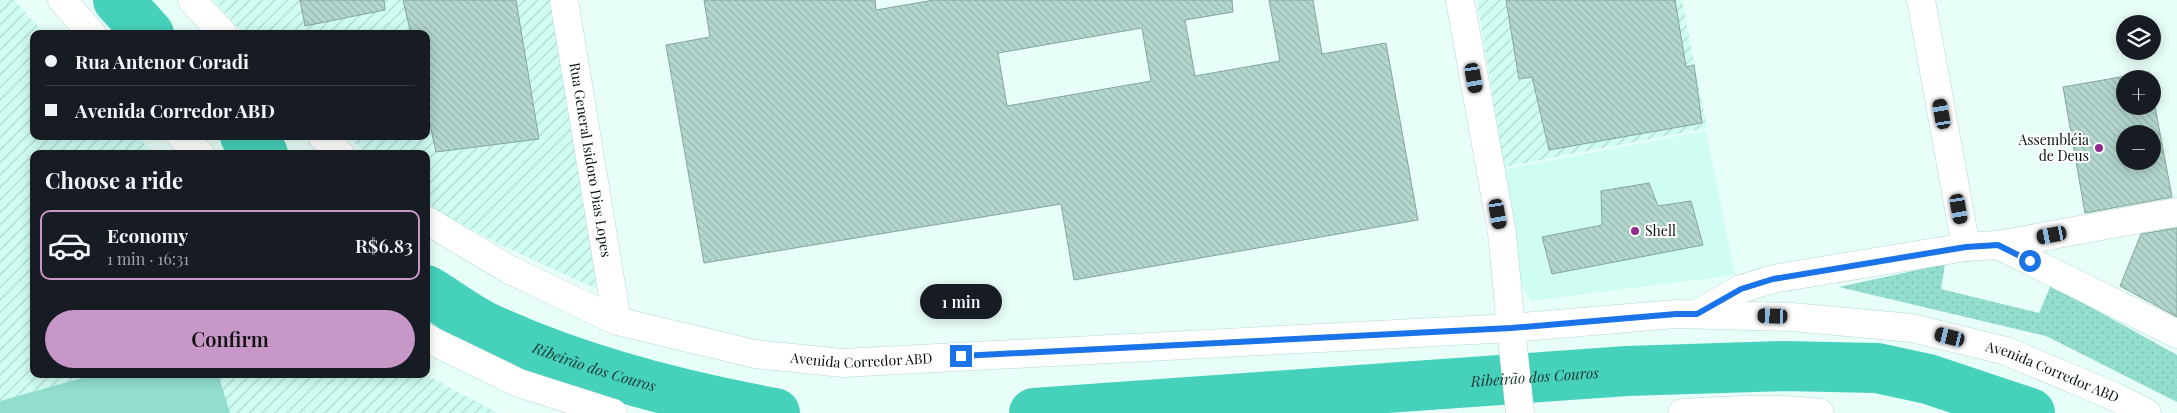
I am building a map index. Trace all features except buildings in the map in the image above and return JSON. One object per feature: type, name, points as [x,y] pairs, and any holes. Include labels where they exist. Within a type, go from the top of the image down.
[{"type":"main road","points":[[62,0],[88,30]]},
{"type":"main road","points":[[192,0],[219,30]]},
{"type":"main road","name":"Rua General Isidoro Dias Lopes","points":[[564,0],[617,321]]},
{"type":"main road","points":[[1460,0],[1502,233],[1519,407]]},
{"type":"main road","points":[[1921,0],[1966,247]]},
{"type":"main road","points":[[185,140],[196,150]]},
{"type":"main road","points":[[326,140],[336,150]]},
{"type":"main road","points":[[1697,314],[1741,289],[1773,279],[1966,247],[1998,245],[2177,212]]},
{"type":"main road","name":"Avenida Corredor ABD","points":[[430,222],[510,270],[617,321],[755,354],[843,362],[1512,337],[1676,314],[1792,316],[1912,328],[2006,351],[2113,396],[2147,413]]},
{"type":"main road","points":[[1998,245],[2177,334]]},
{"type":"main road","points":[[430,340],[519,383],[612,413]]},
{"type":"main road","points":[[1682,413],[1739,409],[1793,409],[1820,413]]},
{"type":"shaded area","points":[[0,0],[14,0],[41,30],[30,30],[30,140],[142,140],[150,150],[30,150],[30,378],[430,377],[498,413],[0,413]]},
{"type":"shaded area","points":[[213,0],[550,0],[597,289],[499,244],[430,205],[430,150],[362,150],[352,140],[430,140],[430,30],[240,30]]},
{"type":"shaded area","points":[[1477,0],[1682,0],[1707,128],[1504,167]]},
{"type":"shaded area","points":[[1706,131],[1735,275],[1531,301],[1517,277],[1505,169]]},
{"type":"shaded area","points":[[1945,264],[1941,289],[2039,313],[2051,285],[2177,355],[2177,402],[2046,336],[1839,287]]},
{"type":"shaded area","points":[[82,378],[219,378],[230,413],[0,413],[0,401]]},
{"type":"waterway","name":"Ribeirão dos Couros","points":[[118,0],[145,30]]},
{"type":"waterway","name":"Ribeirão dos Couros","points":[[249,140],[259,150]]},
{"type":"waterway","name":"Ribeirão dos Couros","points":[[430,293],[484,326],[590,368],[663,389],[775,413]]},
{"type":"waterway","name":"Ribeirão dos Couros","points":[[1034,413],[1627,371],[1784,366],[1877,368],[1928,379],[2030,413]]},
{"type":"place","name":"Assembléia de Deus","points":[[2099,148]]},
{"type":"place","name":"Shell","points":[[1635,231]]},
{"type":"route","points":[[961,356],[1511,328],[1676,314],[1697,314],[1741,289],[1773,279],[1966,247],[1998,245],[2030,261]]}]
